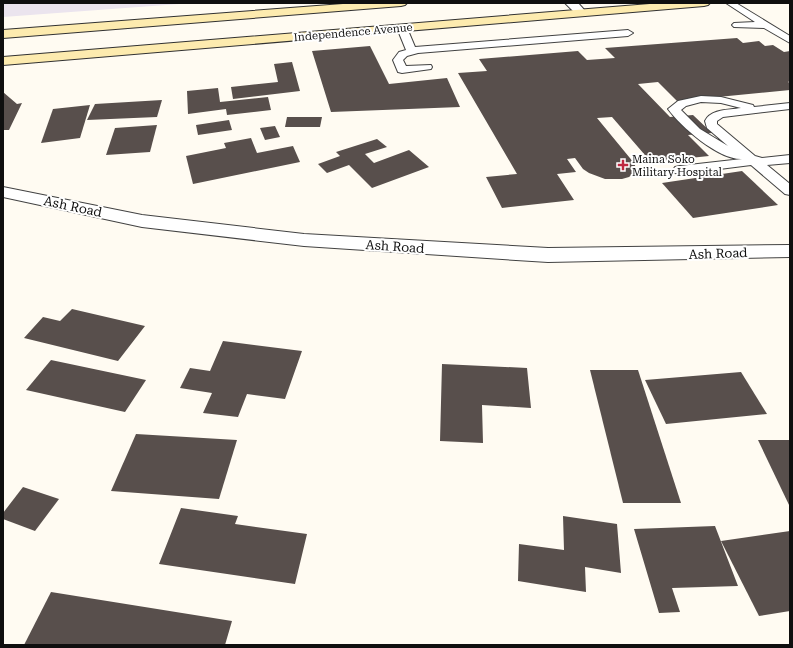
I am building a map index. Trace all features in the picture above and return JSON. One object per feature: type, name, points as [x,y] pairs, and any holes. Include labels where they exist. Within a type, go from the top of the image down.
[{"type":"main road","name":"Independence Avenue","points":[[3,34],[401,3]]},
{"type":"main road","name":"Independence Avenue","points":[[3,61],[704,3]]},
{"type":"street","points":[[571,3],[581,13]]},
{"type":"street","name":"Ash Road","points":[[3,192],[142,221],[304,240],[548,255],[790,251]]},
{"type":"lane","points":[[730,3],[789,41]]},
{"type":"lane","points":[[737,25],[765,25]]},
{"type":"lane","points":[[402,28],[412,51]]},
{"type":"lane","points":[[427,67],[402,70],[398,60],[403,54],[412,51],[628,33]]},
{"type":"lane","points":[[756,110],[730,101],[713,99],[680,103],[674,109],[699,136],[717,147],[762,162],[790,159]]},
{"type":"lane","points":[[789,107],[721,114],[713,117],[710,121],[711,125],[790,191]]},
{"type":"lane","points":[[680,170],[751,159]]},
{"type":"shaded area","points":[[3,3],[193,3],[3,17]]},
{"type":"building","points":[[737,38],[743,43],[759,41],[765,46],[773,45],[784,52],[790,51],[790,81],[788,82],[790,83],[790,90],[677,101],[658,82],[638,84],[670,117],[693,115],[712,133],[688,135],[709,156],[651,162],[612,117],[597,118],[634,163],[636,168],[634,173],[629,177],[622,179],[605,179],[583,169],[575,158],[567,159],[576,172],[557,174],[574,200],[502,208],[486,177],[517,174],[458,73],[487,71],[479,59],[578,51],[587,60],[615,58],[605,48]]},
{"type":"building","points":[[370,46],[389,84],[447,78],[460,107],[331,112],[312,51]]},
{"type":"building","points":[[292,62],[300,91],[233,99],[231,87],[278,82],[274,64]]},
{"type":"building","points":[[218,88],[220,102],[268,97],[271,110],[227,115],[226,109],[188,114],[187,91]]},
{"type":"building","points":[[3,92],[17,104],[22,103],[9,130],[3,130]]},
{"type":"building","points":[[162,100],[157,117],[87,120],[95,104]]},
{"type":"building","points":[[90,105],[80,138],[41,143],[53,109]]},
{"type":"building","points":[[287,117],[322,117],[320,127],[285,127]]},
{"type":"building","points":[[229,120],[232,130],[198,135],[196,125]]},
{"type":"building","points":[[157,125],[150,152],[106,155],[115,128]]},
{"type":"building","points":[[275,126],[280,137],[265,140],[260,128]]},
{"type":"building","points":[[251,138],[257,153],[293,146],[300,162],[193,184],[186,156],[226,148],[224,143]]},
{"type":"building","points":[[377,139],[387,147],[365,154],[374,163],[409,150],[429,167],[372,188],[349,165],[327,173],[318,164],[340,156],[336,152]]},
{"type":"building","points":[[742,171],[778,205],[693,218],[662,183]]},
{"type":"building","points":[[72,309],[145,326],[118,361],[24,338],[43,317],[60,321]]},
{"type":"building","points":[[223,341],[302,351],[285,399],[247,394],[238,417],[203,413],[212,393],[180,388],[190,368],[210,371]]},
{"type":"building","points":[[51,360],[146,380],[125,412],[26,390]]},
{"type":"building","points":[[442,364],[527,368],[531,408],[482,405],[483,443],[440,441]]},
{"type":"building","points":[[590,370],[638,370],[681,503],[623,503]]},
{"type":"building","points":[[741,372],[767,414],[666,424],[645,380]]},
{"type":"building","points":[[136,434],[237,440],[219,499],[111,491]]},
{"type":"building","points":[[758,440],[790,440],[790,507]]},
{"type":"building","points":[[23,487],[59,499],[35,531],[3,519],[3,513]]},
{"type":"building","points":[[181,508],[238,516],[235,524],[307,534],[295,584],[159,564]]},
{"type":"building","points":[[563,516],[617,524],[621,573],[585,567],[586,592],[518,581],[519,544],[564,550]]},
{"type":"building","points":[[715,526],[738,586],[672,588],[680,612],[659,613],[634,529]]},
{"type":"building","points":[[790,531],[790,611],[759,616],[721,541]]},
{"type":"building","points":[[51,592],[232,621],[225,645],[24,645]]},
{"type":"place","name":"Maina Soko Military Hospital","points":[[623,165]]}]
